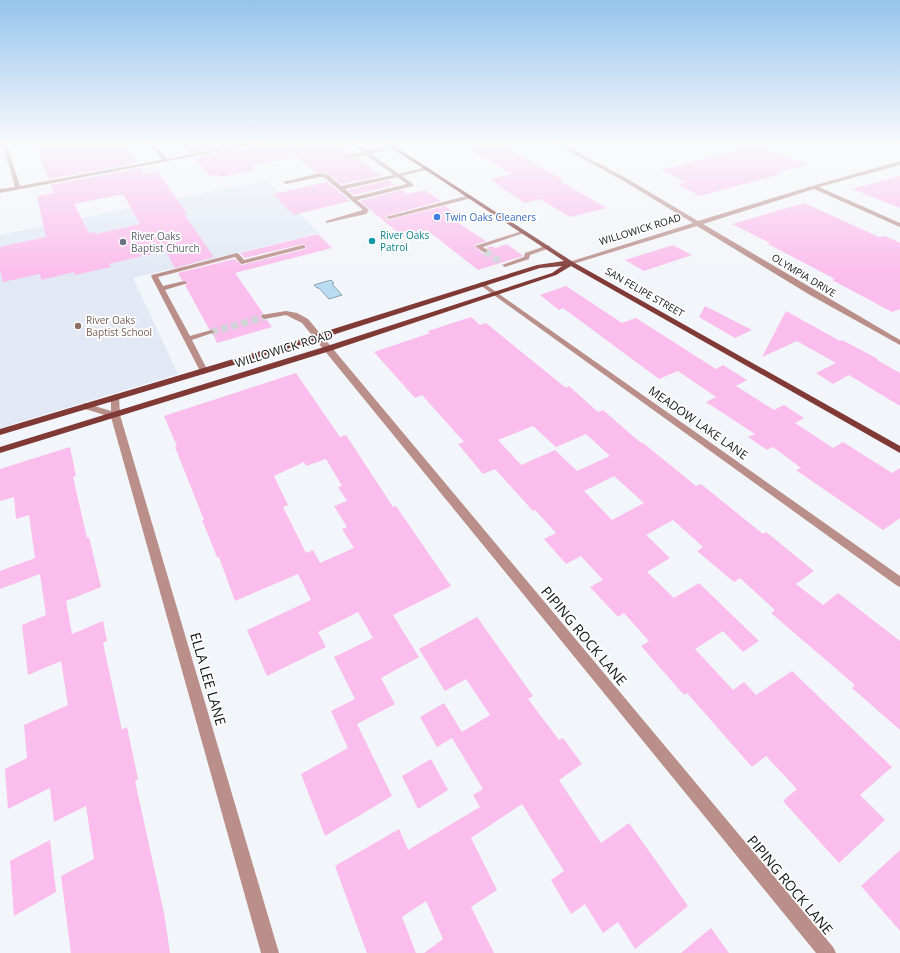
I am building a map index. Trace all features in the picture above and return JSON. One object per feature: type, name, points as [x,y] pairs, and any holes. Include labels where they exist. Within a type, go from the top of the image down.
[{"type":"main road","name":"SAN FELIPE STREET","points":[[454,186],[571,263],[900,450]]},
{"type":"main road","name":"WILLOWICK ROAD","points":[[0,432],[317,337],[539,266],[571,263]]},
{"type":"main road","name":"WILLOWICK ROAD","points":[[0,450],[327,349],[554,274],[571,263]]},
{"type":"street","points":[[0,191],[26,186]]},
{"type":"street","points":[[341,188],[348,186]]},
{"type":"street","points":[[353,199],[405,186]]},
{"type":"street","name":"OLYMPIA DRIVE","points":[[637,186],[812,293],[900,343]]},
{"type":"street","points":[[814,187],[900,225]]},
{"type":"street","name":"WILLOWICK ROAD","points":[[571,263],[814,187]]},
{"type":"street","points":[[328,222],[364,213],[366,210],[341,188]]},
{"type":"street","points":[[389,217],[470,197]]},
{"type":"street","points":[[485,251],[478,246],[524,232]]},
{"type":"street","points":[[204,371],[154,276],[237,255],[242,262],[303,247]]},
{"type":"street","points":[[516,273],[504,264],[527,258],[527,254],[548,248]]},
{"type":"street","points":[[161,289],[184,283]]},
{"type":"street","name":"MEADOW LAKE LANE","points":[[482,284],[900,582]]},
{"type":"street","name":"PIPING ROCK LANE","points":[[265,317],[281,313],[291,313],[305,321],[827,953]]},
{"type":"street","points":[[188,339],[211,332]]},
{"type":"street","name":"ELLA LEE LANE","points":[[115,398],[115,414],[270,953]]},
{"type":"street","points":[[84,406],[115,414]]},
{"type":"shaded area","name":"River Oaks Baptist School","points":[[236,186],[273,186],[319,233],[133,278],[178,374],[0,428],[0,235]]},
{"type":"water","points":[[331,280],[334,283],[332,284],[342,295],[329,299],[319,288],[314,285]]},
{"type":"building","points":[[52,186],[168,186],[187,213],[184,214],[214,257],[175,268],[166,252],[161,252],[109,264],[111,267],[75,275],[74,272],[41,280],[40,274],[3,282],[0,270],[0,247],[46,237],[37,196],[54,193]],"holes":[[[123,194],[140,224],[96,234],[95,232],[89,233],[74,204]]]},
{"type":"building","points":[[307,186],[333,186],[350,201],[293,215],[273,194]]},
{"type":"building","points":[[362,186],[389,186],[354,195],[348,190]]},
{"type":"building","points":[[499,186],[570,186],[607,208],[570,217],[540,199],[525,203]]},
{"type":"building","points":[[682,186],[735,186],[700,196]]},
{"type":"building","points":[[861,186],[900,186],[900,208],[852,189]]},
{"type":"building","points":[[402,190],[407,194],[425,190],[441,201],[386,216],[385,217],[388,220],[445,206],[465,220],[457,222],[486,241],[474,245],[482,253],[488,253],[486,248],[492,246],[495,248],[507,244],[523,256],[478,270],[427,230],[403,237],[360,201]]},
{"type":"building","points":[[804,203],[879,237],[885,236],[900,243],[900,309],[892,312],[832,280],[835,279],[768,244],[770,243],[732,224]]},
{"type":"building","points":[[318,234],[332,248],[235,273],[263,313],[260,317],[267,320],[272,327],[217,343],[213,334],[216,332],[209,329],[185,285],[189,283],[182,280],[178,273],[234,259],[242,265],[305,249],[306,246],[303,244],[245,258],[240,253]]},
{"type":"building","points":[[673,245],[692,255],[644,271],[625,260]]},
{"type":"building","points":[[566,286],[622,323],[636,318],[716,369],[723,365],[747,380],[736,386],[774,410],[784,405],[804,418],[795,423],[833,448],[843,442],[892,473],[900,468],[900,518],[883,530],[796,470],[801,468],[773,447],[767,450],[748,437],[755,434],[706,402],[716,397],[678,371],[659,379],[563,308],[559,310],[540,295]]},
{"type":"building","points":[[705,306],[752,330],[735,338],[699,317]]},
{"type":"building","points":[[786,311],[840,341],[842,340],[878,359],[877,360],[900,373],[900,406],[849,375],[833,384],[816,373],[836,363],[797,341],[762,357]]},
{"type":"building","points":[[471,317],[480,325],[486,323],[566,388],[569,386],[598,412],[603,410],[641,443],[642,442],[696,486],[701,484],[763,534],[766,532],[814,571],[796,584],[823,605],[838,593],[900,641],[900,730],[852,688],[855,685],[771,613],[775,610],[740,578],[734,582],[697,551],[703,547],[673,520],[646,535],[670,558],[647,572],[674,598],[699,583],[759,641],[743,652],[723,631],[695,649],[733,690],[744,682],[756,695],[792,671],[892,767],[860,795],[885,820],[839,863],[783,801],[797,789],[766,756],[752,767],[687,693],[684,695],[641,646],[649,641],[624,613],[618,617],[590,587],[603,580],[581,556],[566,564],[544,539],[556,533],[535,510],[533,511],[495,469],[483,474],[458,444],[464,442],[422,395],[415,398],[374,352],[430,333],[428,331]],"holes":[[[533,426],[556,447],[586,434],[610,456],[577,471],[555,450],[521,465],[498,440]],[[614,476],[644,503],[612,520],[584,491]]]},
{"type":"building","points":[[296,373],[340,437],[346,435],[393,507],[396,506],[451,586],[393,615],[419,657],[381,678],[395,704],[357,724],[392,796],[325,836],[301,774],[348,748],[331,711],[355,699],[334,657],[373,638],[358,612],[318,632],[326,647],[267,676],[247,630],[311,600],[298,574],[235,601],[219,557],[217,557],[202,520],[204,520],[175,447],[177,446],[164,416]],"holes":[[[326,459],[342,486],[338,487],[347,501],[334,506],[347,527],[342,529],[354,548],[320,563],[313,550],[306,553],[283,507],[288,505],[274,476],[304,462],[306,466]]]},
{"type":"building","points":[[70,447],[76,476],[73,477],[87,538],[89,537],[101,587],[66,601],[72,634],[103,621],[107,641],[103,643],[122,730],[127,727],[138,779],[135,781],[164,913],[170,953],[71,953],[61,876],[94,859],[86,806],[54,822],[50,788],[8,809],[5,769],[27,758],[24,725],[68,705],[61,661],[28,675],[22,625],[46,615],[40,574],[0,589],[0,571],[35,558],[29,515],[16,519],[14,497],[0,501],[0,469]]},
{"type":"building","points":[[477,617],[533,696],[528,699],[559,740],[563,738],[582,764],[559,780],[601,843],[629,823],[688,906],[635,949],[618,922],[603,933],[585,904],[571,914],[551,880],[564,871],[522,804],[471,838],[497,890],[471,907],[494,953],[424,953],[443,939],[426,901],[402,917],[416,953],[367,953],[335,866],[399,829],[408,850],[480,807],[473,795],[483,789],[452,738],[490,715],[466,679],[445,691],[419,649]]},
{"type":"building","points":[[444,703],[462,732],[437,747],[420,717]]},
{"type":"building","points":[[431,759],[448,790],[418,809],[402,776]]},
{"type":"building","points":[[50,840],[56,892],[14,916],[10,861]]},
{"type":"building","points":[[900,850],[900,931],[861,886]]},
{"type":"building","points":[[711,928],[729,953],[681,953]]},
{"type":"tunnel","points":[[485,251],[502,263]]},
{"type":"tunnel","points":[[211,332],[265,317]]},
{"type":"place","name":"Twin Oaks Cleaners","points":[[437,217]]},
{"type":"place","name":"River Oaks Patrol","points":[[372,241]]},
{"type":"place","name":"River Oaks Baptist Church","points":[[123,242]]},
{"type":"place","name":"River Oaks Baptist School","points":[[78,326]]}]
